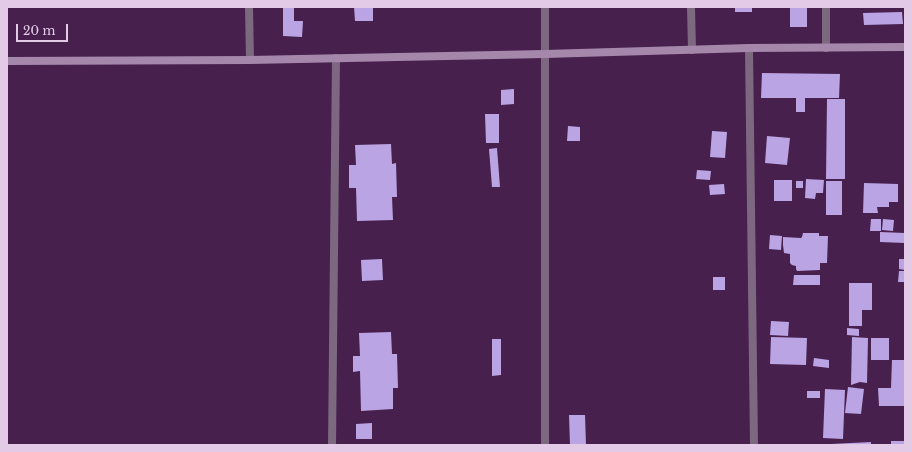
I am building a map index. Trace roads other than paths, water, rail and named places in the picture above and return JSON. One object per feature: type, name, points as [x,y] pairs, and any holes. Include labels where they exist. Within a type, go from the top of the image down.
[{"type":"street","points":[[250,7],[250,60]]},
{"type":"street","points":[[545,7],[545,445]]},
{"type":"street","points":[[691,7],[692,50]]},
{"type":"street","points":[[826,7],[826,48]]},
{"type":"street","points":[[7,61],[250,60],[748,48],[905,47]]},
{"type":"street","points":[[748,48],[754,445]]},
{"type":"street","points":[[332,445],[336,58]]}]
